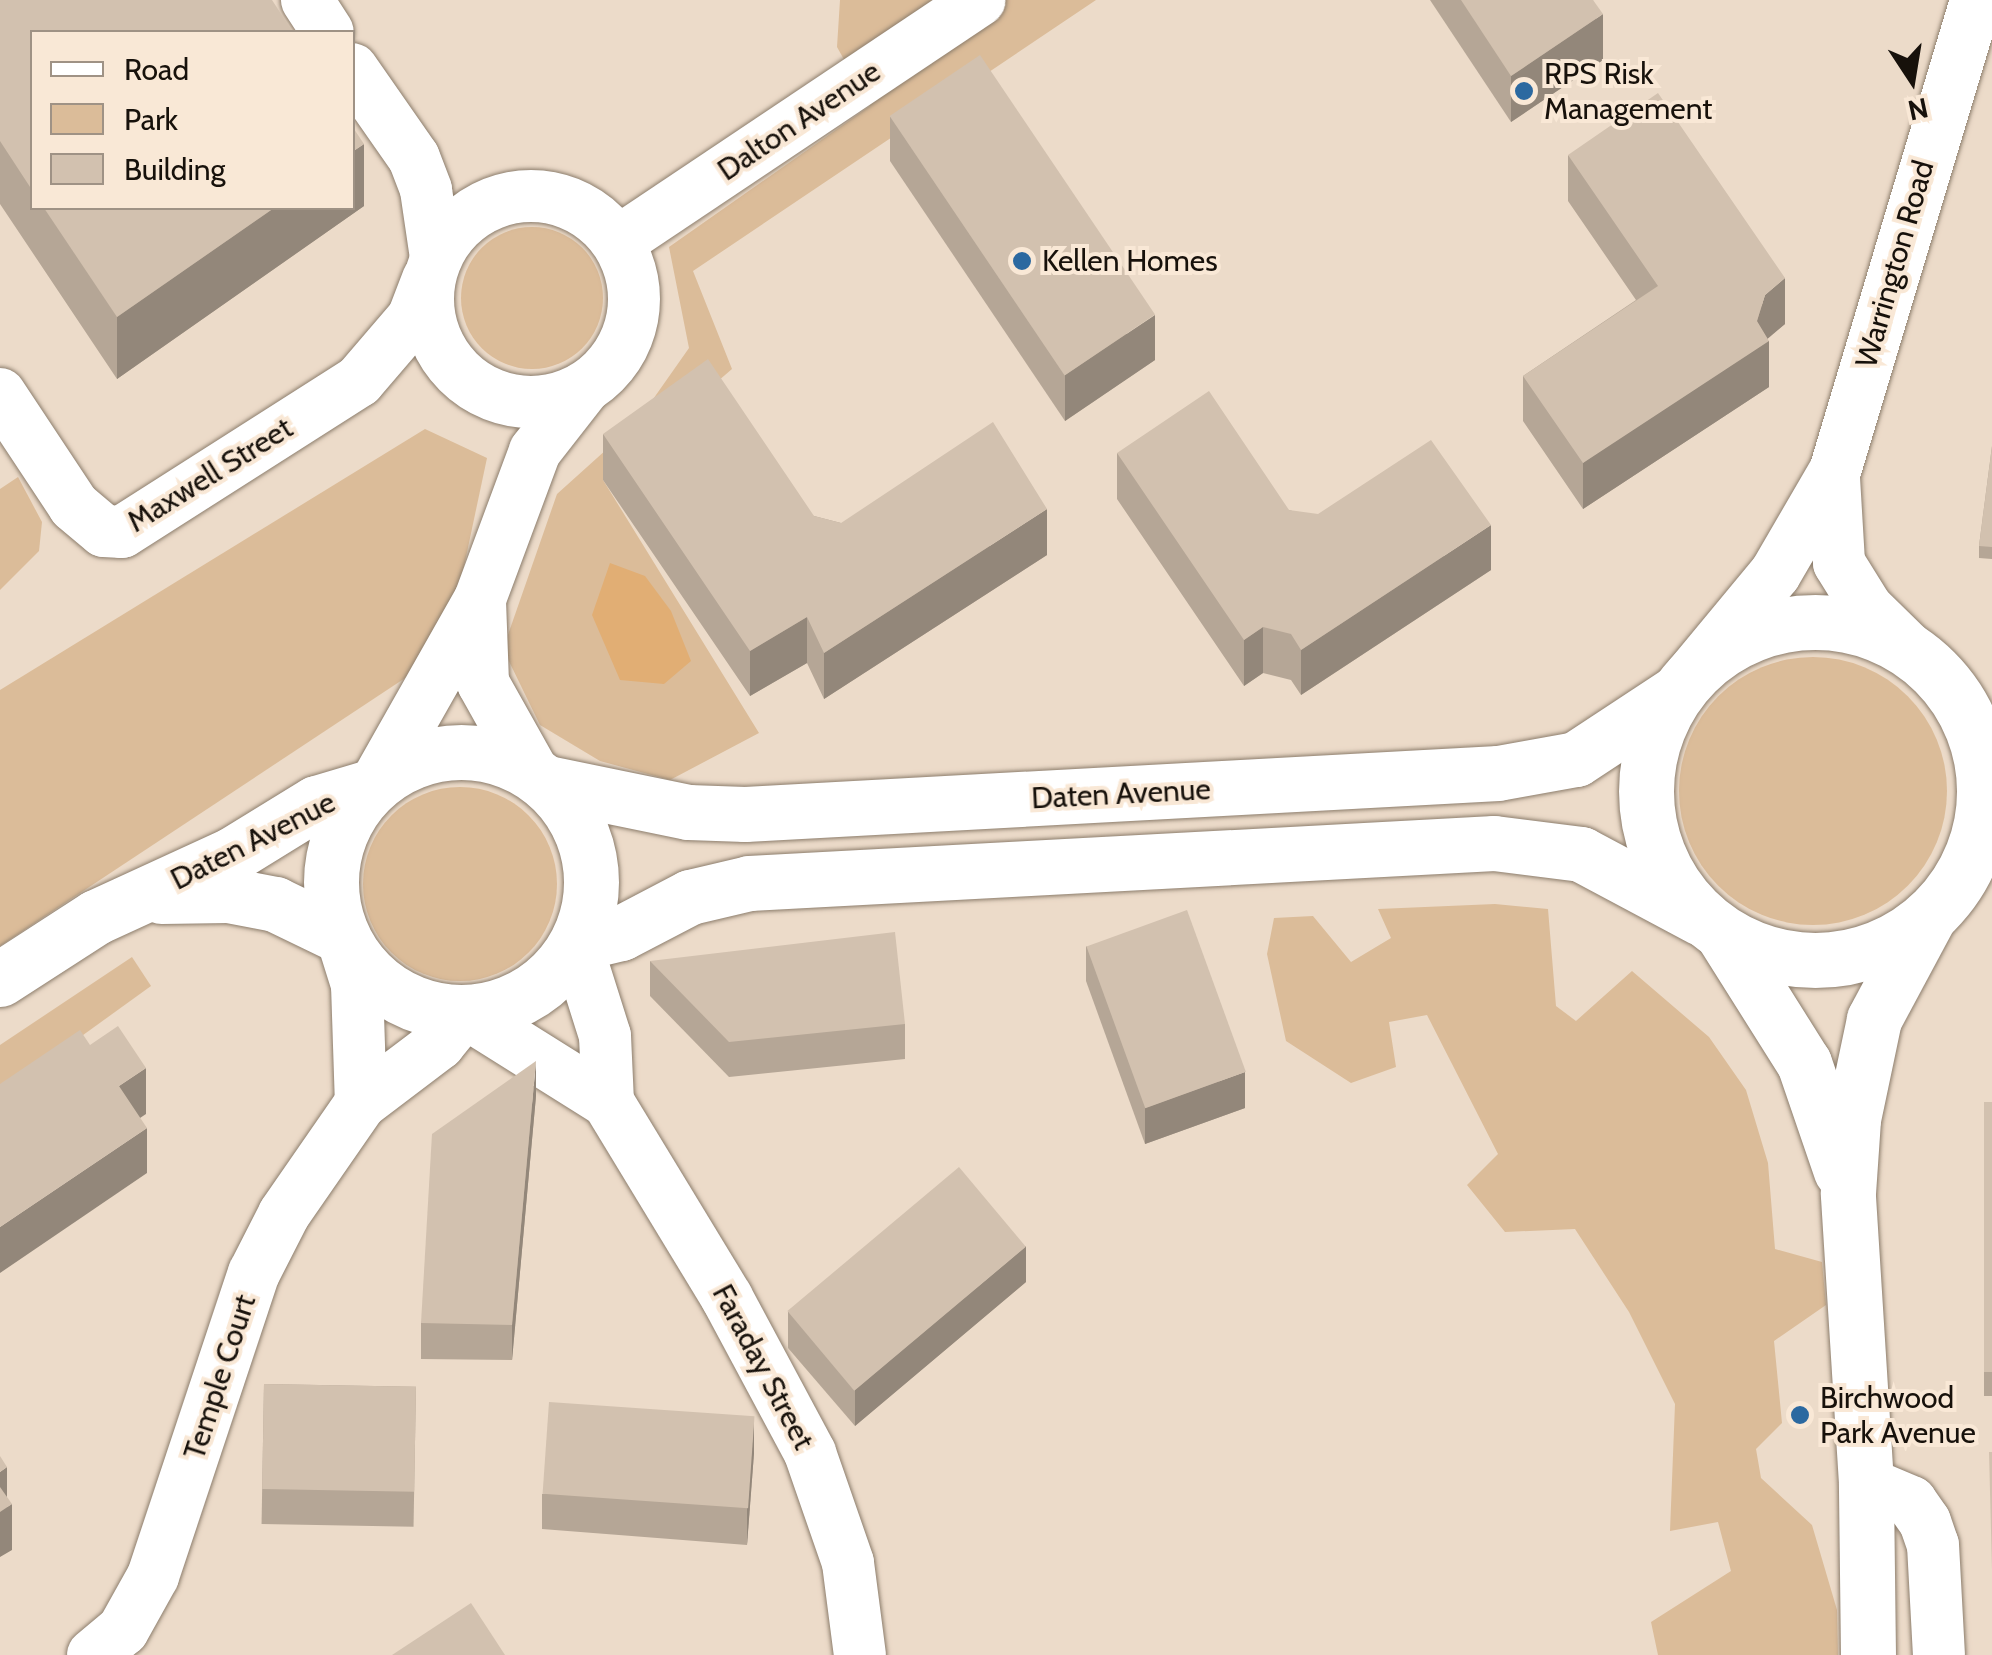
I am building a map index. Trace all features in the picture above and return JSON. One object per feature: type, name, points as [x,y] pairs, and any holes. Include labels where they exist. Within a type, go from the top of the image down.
[{"type":"street","points":[[306,0],[327,30]]},
{"type":"street","name":"Dalton Avenue","points":[[618,242],[980,0]]},
{"type":"street","name":"Warrington Road","points":[[1684,684],[1775,574],[1834,471],[1976,0]]},
{"type":"street","points":[[355,72],[414,158],[426,190],[434,333],[472,383],[510,447],[519,483]]},
{"type":"street","points":[[361,1102],[357,985],[331,900],[332,860],[344,823],[373,785],[480,599],[505,542],[519,483],[558,416],[615,359],[632,322],[630,266],[618,242],[571,203],[511,198],[477,189],[414,158]]},
{"type":"street","points":[[433,266],[466,218],[511,198]]},
{"type":"street","name":"Maxwell Street","points":[[0,394],[74,506],[104,532],[122,532],[359,381],[413,318],[433,266]]},
{"type":"street","name":"Maxwell Street","points":[[359,381],[428,374],[472,383]]},
{"type":"street","points":[[472,383],[530,402],[585,387]]},
{"type":"street","name":"Warrington Road","points":[[1834,471],[1832,524],[1839,563],[1867,608],[1919,658]]},
{"type":"street","points":[[480,599],[483,683],[540,777],[582,832],[592,873],[578,945]]},
{"type":"street","points":[[1848,1193],[1804,1063],[1711,926],[1669,878],[1649,828],[1646,773],[1660,720],[1684,684],[1737,641],[1816,622],[1858,628],[1992,694]]},
{"type":"street","points":[[1868,1655],[1866,1483],[1848,1193],[1852,1119],[1874,1019],[1892,976],[1971,859],[1984,803],[1978,746],[1954,693],[1919,658]]},
{"type":"street","name":"Daten Avenue","points":[[540,777],[688,812],[746,814],[1498,773],[1576,759],[1684,684]]},
{"type":"street","points":[[373,785],[426,756],[461,751],[540,777]]},
{"type":"street","name":"Daten Avenue","points":[[0,979],[96,917],[234,854],[316,803],[373,785]]},
{"type":"street","points":[[342,938],[387,990],[417,1005],[465,1013],[534,991],[578,945],[620,933],[690,896],[749,883],[1494,843],[1581,854],[1711,926],[1793,960],[1846,958],[1894,941],[1992,875]]},
{"type":"street","name":"Daten Avenue","points":[[138,898],[228,895],[275,904],[342,938]]},
{"type":"street","name":"Faraday Street","points":[[578,945],[605,1036],[608,1102]]},
{"type":"street","name":"Faraday Street","points":[[465,1013],[608,1102],[754,1345],[810,1453],[848,1563],[860,1655]]},
{"type":"street","name":"Temple Court","points":[[92,1655],[123,1630],[152,1576],[254,1273],[284,1214],[361,1102],[439,1044],[465,1013]]},
{"type":"street","points":[[1866,1483],[1912,1502],[1925,1522],[1934,1545],[1938,1655]]},
{"type":"green space","points":[[840,0],[1096,0],[693,271],[732,369],[603,480],[759,733],[670,780],[600,761],[540,725],[503,649],[557,494],[637,422],[689,348],[669,247],[870,106],[837,47]]},
{"type":"green space","points":[[532,227],[559,232],[582,248],[598,271],[603,298],[598,325],[582,348],[559,364],[532,369],[505,364],[482,348],[466,325],[461,298],[466,271],[482,248],[505,232]]},
{"type":"green space","points":[[425,429],[487,458],[446,651],[0,946],[0,690]]},
{"type":"green space","points":[[18,477],[42,522],[39,551],[0,590],[0,489]]},
{"type":"green space","points":[[1813,657],[1864,667],[1908,696],[1937,740],[1947,791],[1937,842],[1908,886],[1864,915],[1813,925],[1762,915],[1718,886],[1689,842],[1679,791],[1689,740],[1718,696],[1762,667]]},
{"type":"green space","points":[[460,787],[497,794],[529,815],[550,847],[557,884],[550,921],[529,953],[497,974],[460,981],[423,974],[391,953],[370,921],[363,884],[370,847],[391,815],[423,794]]},
{"type":"green space","points":[[1495,904],[1548,909],[1556,1006],[1576,1021],[1632,971],[1709,1037],[1746,1090],[1768,1163],[1775,1249],[1822,1262],[1826,1305],[1774,1341],[1782,1423],[1756,1449],[1761,1478],[1812,1525],[1837,1610],[1838,1655],[1658,1655],[1651,1622],[1731,1571],[1718,1522],[1670,1531],[1675,1404],[1629,1312],[1575,1229],[1505,1232],[1467,1185],[1498,1154],[1427,1015],[1389,1022],[1396,1067],[1351,1083],[1286,1041],[1267,954],[1274,918],[1313,916],[1351,962],[1391,938],[1378,909]]},
{"type":"green space","points":[[132,957],[151,986],[0,1095],[0,1045]]},
{"type":"shaded area","points":[[610,563],[645,576],[671,611],[691,661],[664,684],[620,680],[592,615]]},
{"type":"building","points":[[0,0],[272,0],[292,30],[30,30],[30,187],[0,141]]},
{"type":"building","points":[[1461,0],[1593,0],[1603,14],[1511,76]]},
{"type":"building","name":"Kellen Homes","points":[[980,55],[1155,314],[1065,375],[890,116]]},
{"type":"building","points":[[1658,93],[1785,278],[1765,295],[1757,321],[1769,341],[1583,463],[1523,376],[1658,286],[1568,155]]},
{"type":"building","points":[[355,130],[364,144],[355,150]]},
{"type":"building","points":[[45,210],[271,210],[117,317]]},
{"type":"building","points":[[708,359],[814,516],[841,523],[993,422],[1047,509],[824,653],[807,617],[750,651],[603,434]]},
{"type":"building","points":[[1209,391],[1289,510],[1318,514],[1431,440],[1491,525],[1301,650],[1291,634],[1263,627],[1244,640],[1117,453]]},
{"type":"building","points":[[1992,446],[1992,547],[1979,546]]},
{"type":"building","points":[[1187,910],[1246,1072],[1145,1108],[1086,947]]},
{"type":"building","points":[[895,932],[905,1024],[729,1042],[650,961]]},
{"type":"building","points":[[118,1026],[146,1068],[119,1086],[147,1128],[0,1227],[0,1084],[80,1030],[90,1045]]},
{"type":"building","points":[[536,1061],[512,1325],[421,1323],[432,1134]]},
{"type":"building","points":[[1984,1102],[1992,1102],[1992,1372],[1984,1372]]},
{"type":"building","points":[[959,1167],[1026,1247],[854,1391],[787,1311]]},
{"type":"building","points":[[264,1384],[416,1387],[414,1492],[262,1489]]},
{"type":"building","points":[[549,1402],[754,1416],[748,1508],[543,1494]]},
{"type":"building","points":[[1989,1452],[1992,1452],[1992,1570]]},
{"type":"building","points":[[0,1487],[12,1504],[0,1512]]},
{"type":"building","points":[[471,1603],[505,1655],[392,1655]]},
{"type":"place","name":"RPS Risk Management","points":[[1524,91]]},
{"type":"place","name":"Kellen Homes","points":[[1022,261]]},
{"type":"place","name":"Birchwood Park Avenue","points":[[1800,1415]]}]
